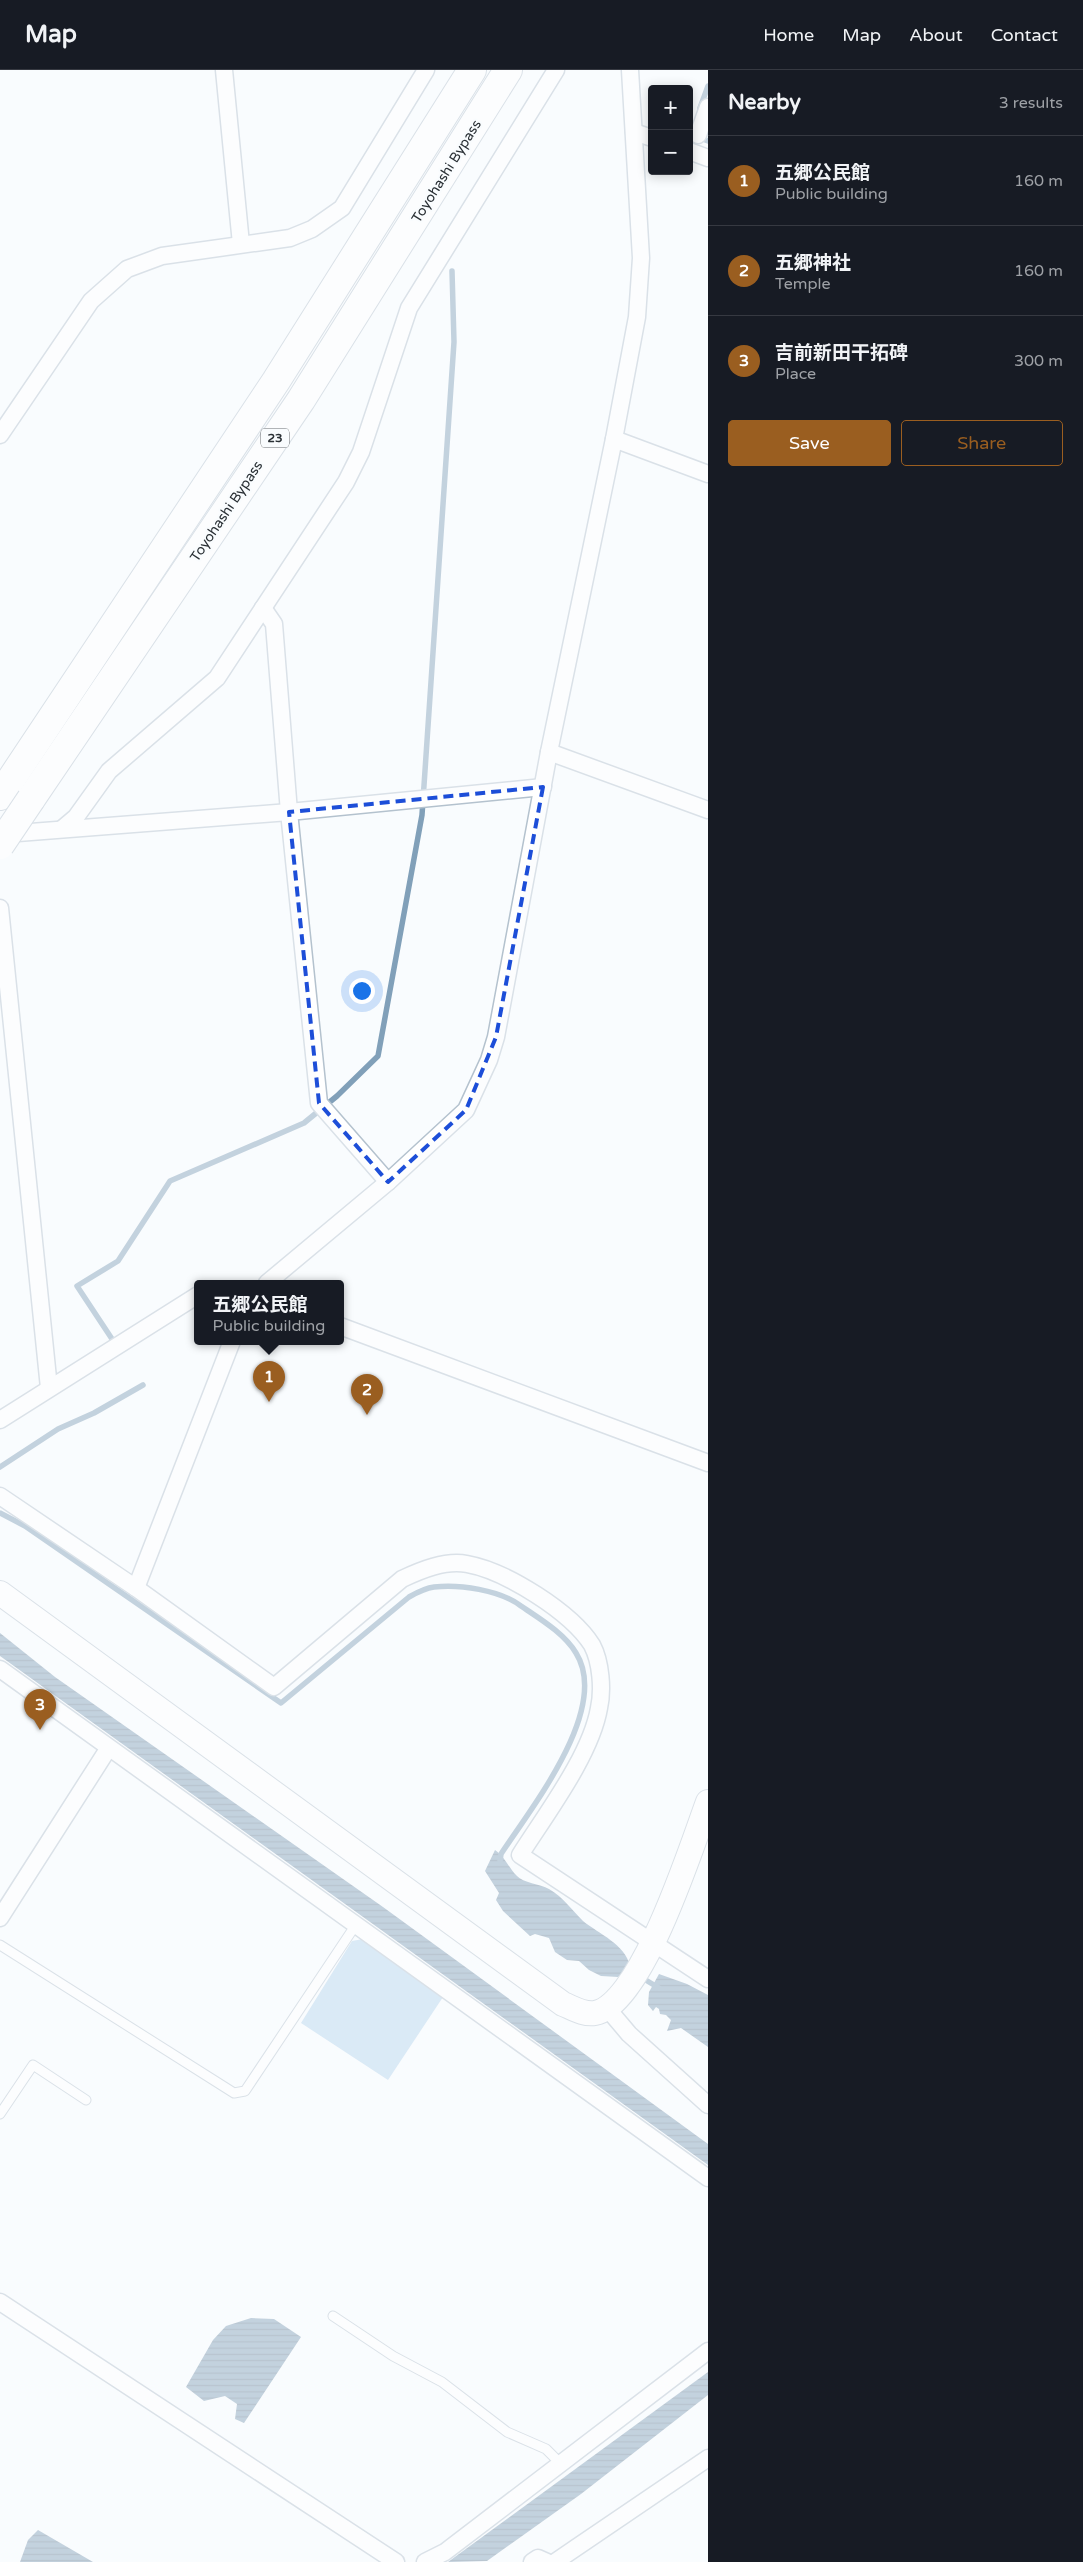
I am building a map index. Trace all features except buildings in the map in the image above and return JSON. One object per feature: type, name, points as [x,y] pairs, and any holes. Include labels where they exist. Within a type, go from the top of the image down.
[{"type":"highway","name":"23","points":[[3,791],[276,381],[472,70]]},
{"type":"highway","name":"Toyohashi Bypass","points":[[0,845],[301,400],[508,70]]},
{"type":"street","points":[[224,70],[241,244]]},
{"type":"street","points":[[0,434],[91,301],[127,268],[162,256],[290,238],[312,229],[342,208],[426,70]]},
{"type":"street","points":[[63,828],[76,817],[109,771],[217,678],[346,482],[362,452],[409,308],[556,70]]},
{"type":"street","points":[[271,1280],[388,1182],[466,1110],[489,1060],[496,1037],[549,752],[614,439],[637,317],[640,258],[630,70]]},
{"type":"street","points":[[698,135],[708,107]]},
{"type":"street","points":[[634,132],[648,137]]},
{"type":"street","points":[[693,152],[708,158]]},
{"type":"street","points":[[614,439],[708,474]]},
{"type":"street","points":[[263,608],[274,624],[289,812],[323,1108],[388,1182]]},
{"type":"street","points":[[549,752],[708,810]]},
{"type":"street","points":[[0,835],[63,828],[289,812],[543,787]]},
{"type":"street","points":[[0,908],[49,1388]]},
{"type":"street","points":[[0,1420],[194,1297]]},
{"type":"street","points":[[344,1327],[708,1463]]},
{"type":"street","points":[[136,1588],[230,1345]]},
{"type":"street","points":[[0,1496],[136,1588],[274,1687],[402,1580],[421,1570],[466,1564],[504,1578],[553,1605],[577,1626],[593,1647],[601,1680],[599,1708],[592,1732],[580,1757],[520,1854],[708,1979]]},
{"type":"street","points":[[0,1593],[563,2004],[581,2012],[595,2013],[607,2008],[624,1990],[654,1942],[708,1802]]},
{"type":"street","points":[[0,1669],[708,2178]]},
{"type":"street","points":[[0,1918],[108,1748]]},
{"type":"street","points":[[607,2008],[629,2034],[708,2105]]},
{"type":"street","points":[[0,2302],[396,2562]]},
{"type":"street","points":[[425,2562],[445,2552],[708,2351]]},
{"type":"street","points":[[555,2562],[708,2458]]},
{"type":"street","points":[[532,2562],[538,2558],[547,2562]]},
{"type":"lane","points":[[0,1945],[234,2093],[246,2091],[356,1926]]},
{"type":"lane","points":[[0,2114],[33,2065],[86,2100]]},
{"type":"lane","points":[[333,2316],[393,2356],[442,2382],[507,2432],[546,2449],[561,2464]]},
{"type":"highlighted area","points":[[543,787],[496,1037],[466,1110],[388,1182],[319,1103],[289,812]]},
{"type":"shaded area","points":[[0,1633],[55,1677],[383,1907],[708,2144],[708,2165],[0,1656]]},
{"type":"shaded area","points":[[495,1850],[520,1878],[554,1892],[583,1921],[611,1940],[623,1952],[630,1966],[618,1977],[601,1976],[589,1970],[579,1961],[567,1960],[555,1952],[549,1938],[535,1934],[530,1936],[503,1911],[496,1900],[499,1893],[485,1871]]},
{"type":"shaded area","points":[[363,1939],[443,1997],[388,2080],[301,2023],[352,1941]]},
{"type":"shaded area","points":[[659,1974],[687,1984],[708,1995],[708,2047],[681,2028],[667,2031],[671,2020],[666,2015],[660,2014],[659,2009],[656,2007],[653,2011],[648,2005],[649,1992]]},
{"type":"shaded area","points":[[251,2318],[274,2319],[301,2337],[244,2423],[235,2419],[237,2404],[225,2396],[204,2401],[186,2387],[213,2340],[226,2326]]},
{"type":"shaded area","points":[[708,2372],[708,2395],[581,2494],[487,2561],[448,2562]]},
{"type":"shaded area","points":[[38,2530],[93,2562],[20,2562],[28,2540]]},
{"type":"waterway","points":[[700,108],[708,86]]},
{"type":"waterway","points":[[698,137],[708,141]]},
{"type":"waterway","points":[[112,1339],[77,1286],[118,1261],[170,1181],[304,1123],[337,1096],[378,1056],[422,815],[454,342],[452,271]]},
{"type":"waterway","points":[[0,1467],[58,1429],[94,1413],[143,1385]]},
{"type":"waterway","points":[[0,1513],[25,1526],[281,1703],[409,1597],[427,1588],[455,1586],[491,1592],[512,1600],[544,1621],[565,1639],[576,1653],[584,1676],[583,1702],[576,1729],[563,1757],[547,1785],[501,1854],[500,1861]]},
{"type":"waterway","points":[[639,1976],[659,1988]]},
{"type":"place","name":"五郷公民館","points":[[269,1402]]},
{"type":"place","name":"五郷神社","points":[[367,1415]]},
{"type":"place","name":"吉前新田干拓碑","points":[[40,1730]]}]
